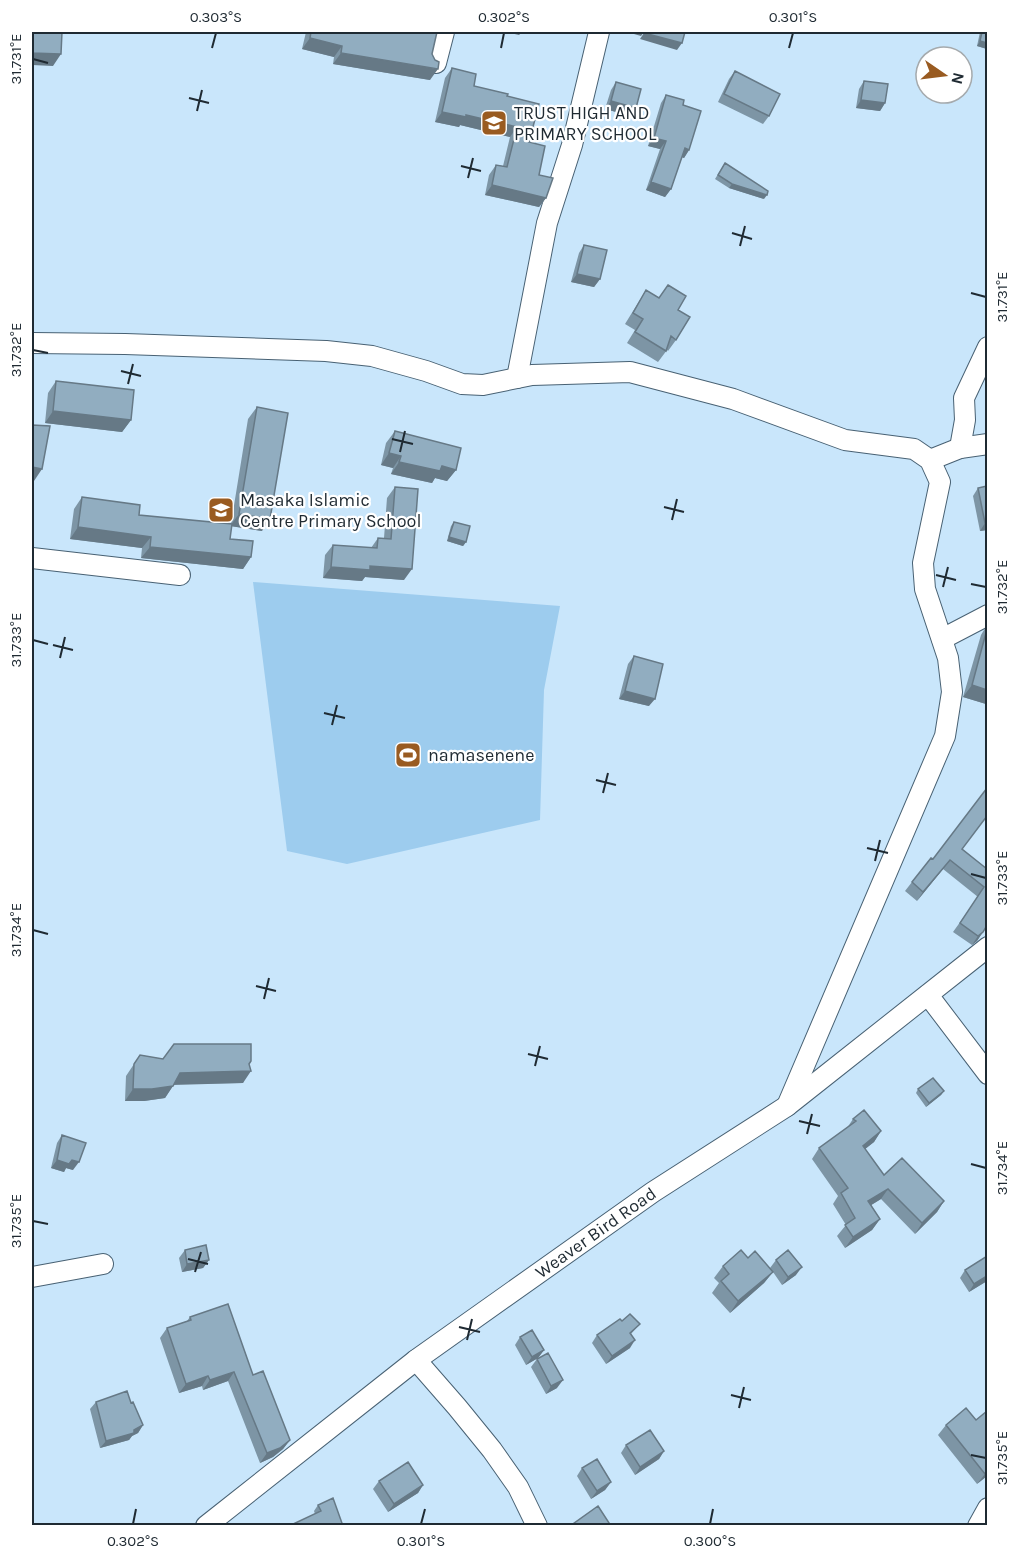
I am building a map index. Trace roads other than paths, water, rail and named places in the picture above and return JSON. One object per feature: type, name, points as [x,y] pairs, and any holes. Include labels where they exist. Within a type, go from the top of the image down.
[{"type":"street","points":[[436,63],[444,32]]},
{"type":"street","points":[[517,378],[547,223],[572,145],[599,32]]},
{"type":"street","points":[[32,343],[326,351],[372,356],[462,384],[483,385],[532,375],[630,372],[733,399],[845,440],[914,449],[930,460],[940,482],[923,563],[925,589],[948,658],[952,692],[945,736],[787,1106]]},
{"type":"street","points":[[960,448],[965,420],[964,398],[987,347]]},
{"type":"street","points":[[930,460],[960,448],[987,444]]},
{"type":"street","points":[[32,558],[180,575]]},
{"type":"street","points":[[942,639],[987,615]]},
{"type":"street","name":"Weaver Bird Road","points":[[206,1526],[416,1360],[653,1192],[787,1106],[987,947]]},
{"type":"street","points":[[927,995],[987,1074]]},
{"type":"street","points":[[32,1277],[103,1264]]},
{"type":"street","points":[[416,1360],[492,1450],[518,1487],[537,1526]]},
{"type":"street","points":[[978,1526],[987,1508]]},
{"type":"place","name":"TRUST HIGH AND PRIMARY SCHOOL","points":[[494,123]]},
{"type":"place","name":"Masaka Islamic Centre Primary School","points":[[221,510]]},
{"type":"place","name":"namasenene","points":[[408,755]]}]
